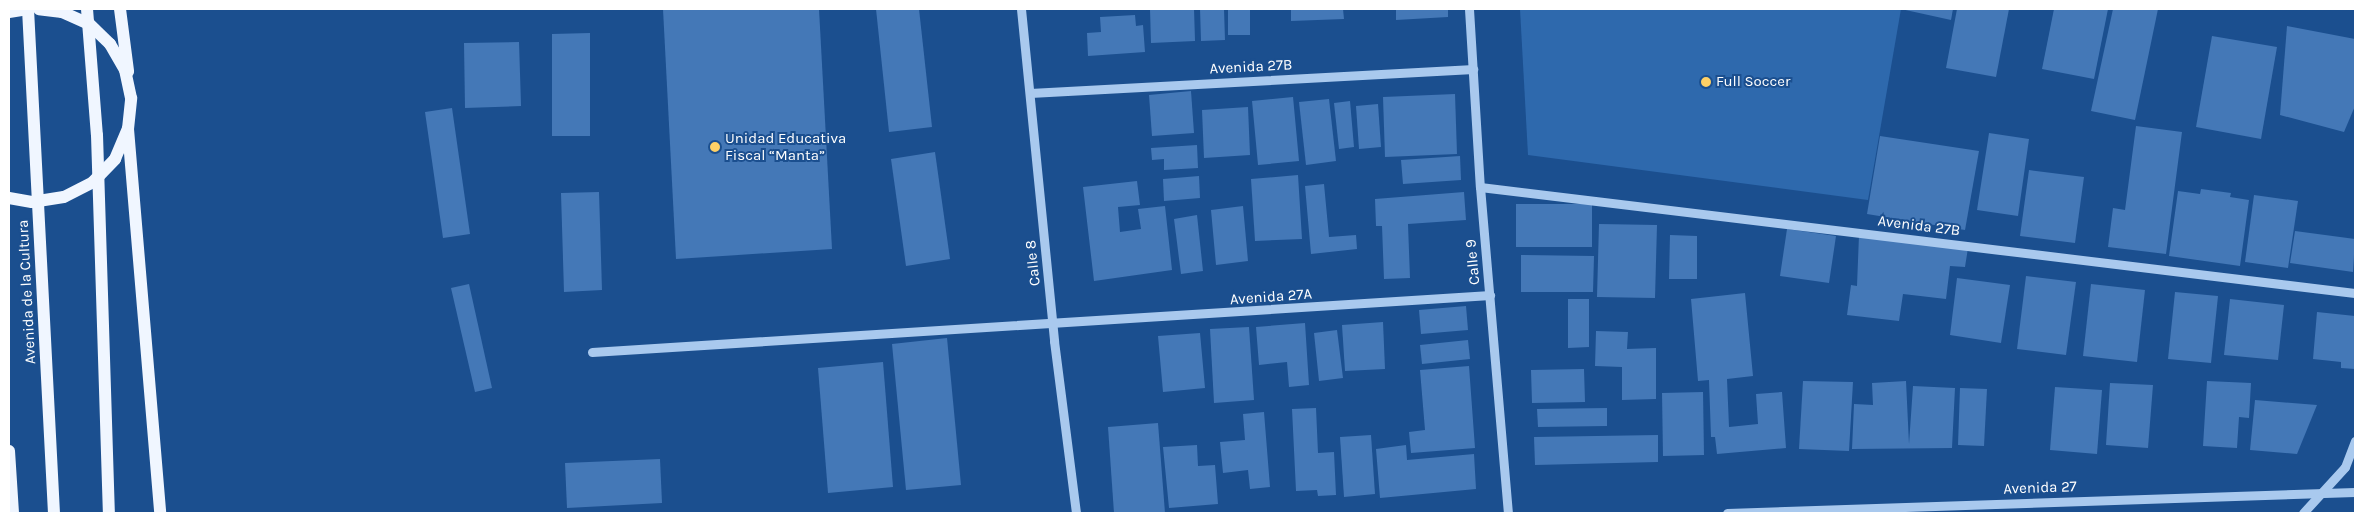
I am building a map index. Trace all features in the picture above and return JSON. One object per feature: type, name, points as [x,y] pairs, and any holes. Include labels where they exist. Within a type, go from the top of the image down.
[{"type":"main road","points":[[9,12],[28,9]]},
{"type":"main road","name":"Avenida de la Cultura","points":[[28,9],[54,513]]},
{"type":"main road","points":[[39,9],[62,12],[89,24],[110,44],[125,70],[131,98]]},
{"type":"main road","points":[[87,9],[97,135],[109,513]]},
{"type":"main road","points":[[120,9],[131,98],[128,129],[160,513]]},
{"type":"main road","points":[[9,198],[32,202],[64,197],[93,182],[115,159],[128,129]]},
{"type":"main road","points":[[9,451],[13,513]]},
{"type":"street","name":"Calle 8","points":[[1021,9],[1076,513]]},
{"type":"street","name":"Calle 9","points":[[1469,9],[1480,186],[1508,513]]},
{"type":"street","name":"Avenida 27B","points":[[1030,93],[1473,69]]},
{"type":"street","name":"Avenida 27B","points":[[1480,186],[2355,293]]},
{"type":"street","name":"Avenida 27A","points":[[592,352],[1054,325],[1490,295]]},
{"type":"street","points":[[2304,513],[2344,466],[2355,441]]},
{"type":"street","name":"Avenida 27","points":[[1727,513],[2355,492]]},
{"type":"shaded area","name":"Full Soccer","points":[[1520,9],[1901,9],[1868,200],[1528,155]]},
{"type":"building","points":[[663,9],[819,9],[832,249],[676,259]]},
{"type":"building","points":[[876,9],[919,9],[932,127],[889,132]]},
{"type":"building","points":[[1150,9],[1194,9],[1195,41],[1151,43]]},
{"type":"building","points":[[1200,9],[1224,9],[1225,40],[1201,41]]},
{"type":"building","points":[[1228,9],[1250,9],[1250,35],[1228,35]]},
{"type":"building","points":[[1291,9],[1343,9],[1344,19],[1291,21]]},
{"type":"building","points":[[1396,9],[1448,9],[1448,17],[1396,20]]},
{"type":"building","points":[[1901,9],[1953,9],[1951,20]]},
{"type":"building","points":[[1957,9],[2009,9],[1996,77],[1946,68]]},
{"type":"building","points":[[2054,9],[2108,9],[2094,79],[2042,69]]},
{"type":"building","points":[[2113,9],[2158,9],[2135,120],[2091,111]]},
{"type":"building","points":[[1135,15],[1136,26],[1143,25],[1145,52],[1088,56],[1087,33],[1101,32],[1100,17]]},
{"type":"building","points":[[2287,26],[2355,39],[2355,106],[2344,132],[2280,115]]},
{"type":"building","points":[[590,33],[590,136],[552,136],[552,34]]},
{"type":"building","points":[[2212,36],[2277,47],[2261,139],[2196,127]]},
{"type":"building","points":[[519,42],[521,106],[465,108],[464,43]]},
{"type":"building","points":[[1191,91],[1194,133],[1152,136],[1149,95]]},
{"type":"building","points":[[1455,94],[1457,154],[1385,157],[1383,97]]},
{"type":"building","points":[[1293,97],[1299,161],[1258,165],[1252,101]]},
{"type":"building","points":[[1329,99],[1336,161],[1306,165],[1299,102]]},
{"type":"building","points":[[1350,101],[1354,147],[1339,149],[1334,103]]},
{"type":"building","points":[[1378,104],[1381,147],[1359,149],[1356,106]]},
{"type":"building","points":[[1248,107],[1250,155],[1204,158],[1202,110]]},
{"type":"building","points":[[452,108],[470,234],[443,238],[425,112]]},
{"type":"building","points":[[2136,126],[2182,132],[2166,254],[2108,247],[2113,208],[2125,210]]},
{"type":"building","points":[[1989,133],[2029,139],[2018,216],[1977,210]]},
{"type":"building","points":[[1880,136],[1979,151],[1965,230],[1867,214]]},
{"type":"building","points":[[1197,145],[1198,168],[1164,170],[1164,159],[1152,160],[1151,148]]},
{"type":"building","points":[[935,152],[950,259],[906,266],[891,159]]},
{"type":"building","points":[[1460,156],[1461,180],[1403,184],[1401,160]]},
{"type":"building","points":[[2029,170],[2084,177],[2075,243],[2020,236]]},
{"type":"building","points":[[1298,175],[1302,239],[1255,241],[1251,179]]},
{"type":"building","points":[[1199,176],[1200,198],[1164,201],[1163,179]]},
{"type":"building","points":[[1137,181],[1140,205],[1118,207],[1120,232],[1141,229],[1138,209],[1165,206],[1172,270],[1094,281],[1083,187]]},
{"type":"building","points":[[1324,184],[1329,237],[1356,235],[1357,249],[1311,254],[1305,186]]},
{"type":"building","points":[[2201,189],[2231,193],[2230,197],[2249,200],[2240,266],[2169,256],[2178,191],[2200,194]]},
{"type":"building","points":[[599,192],[602,290],[564,292],[561,193]]},
{"type":"building","points":[[1464,192],[1466,220],[1408,224],[1410,278],[1384,279],[1382,226],[1376,226],[1375,199]]},
{"type":"building","points":[[2254,195],[2298,201],[2288,268],[2245,262]]},
{"type":"building","points":[[1516,204],[1592,204],[1592,247],[1516,247]]},
{"type":"building","points":[[1243,206],[1248,261],[1216,265],[1211,210]]},
{"type":"building","points":[[1197,215],[1203,271],[1181,274],[1174,219]]},
{"type":"building","points":[[1599,224],[1657,225],[1655,298],[1597,297]]},
{"type":"building","points":[[1787,229],[1836,236],[1829,283],[1780,276]]},
{"type":"building","points":[[2295,231],[2355,239],[2353,272],[2290,263]]},
{"type":"building","points":[[1670,235],[1697,236],[1697,279],[1669,279]]},
{"type":"building","points":[[1859,235],[1968,248],[1965,267],[1950,266],[1946,299],[1903,294],[1899,321],[1847,315],[1851,285],[1857,286]]},
{"type":"building","points":[[1521,255],[1594,256],[1593,292],[1521,292]]},
{"type":"building","points":[[2026,276],[2076,282],[2066,355],[2017,349]]},
{"type":"building","points":[[1957,278],[2010,285],[2001,343],[1950,335]]},
{"type":"building","points":[[469,284],[492,388],[475,392],[451,288]]},
{"type":"building","points":[[2091,284],[2145,290],[2137,362],[2083,356]]},
{"type":"building","points":[[2175,292],[2218,296],[2211,363],[2168,359]]},
{"type":"building","points":[[1745,293],[1753,376],[1727,379],[1729,427],[1758,424],[1756,394],[1782,392],[1786,448],[1717,454],[1715,437],[1711,437],[1709,380],[1698,381],[1691,299]]},
{"type":"building","points":[[1568,299],[1589,299],[1589,347],[1568,348]]},
{"type":"building","points":[[2230,299],[2284,305],[2278,360],[2224,355]]},
{"type":"building","points":[[1466,306],[1468,330],[1421,334],[1419,310]]},
{"type":"building","points":[[2317,312],[2355,316],[2355,369],[2341,368],[2341,362],[2313,359]]},
{"type":"building","points":[[1383,322],[1385,369],[1345,371],[1342,325]]},
{"type":"building","points":[[1305,323],[1309,385],[1289,387],[1287,362],[1259,365],[1256,327]]},
{"type":"building","points":[[1249,327],[1254,400],[1214,403],[1210,329]]},
{"type":"building","points":[[1337,330],[1343,378],[1319,381],[1314,333]]},
{"type":"building","points":[[1596,331],[1628,332],[1627,349],[1656,348],[1656,399],[1622,400],[1622,367],[1595,366]]},
{"type":"building","points":[[1200,333],[1205,388],[1163,392],[1158,336]]},
{"type":"building","points":[[947,338],[961,485],[906,490],[892,344]]},
{"type":"building","points":[[1468,340],[1470,359],[1422,364],[1420,345]]},
{"type":"building","points":[[883,362],[893,487],[828,493],[818,368]]},
{"type":"building","points":[[1469,366],[1475,448],[1411,453],[1409,432],[1425,430],[1420,370]]},
{"type":"building","points":[[1584,369],[1585,402],[1532,403],[1531,370]]},
{"type":"building","points":[[1803,381],[1853,382],[1849,451],[1799,449]]},
{"type":"building","points":[[1906,381],[1909,444],[1913,386],[1955,388],[1952,448],[1852,449],[1854,404],[1873,405],[1872,383]]},
{"type":"building","points":[[2207,381],[2251,383],[2249,418],[2239,417],[2237,448],[2203,446]]},
{"type":"building","points":[[2110,383],[2153,385],[2148,448],[2106,445]]},
{"type":"building","points":[[2055,387],[2102,390],[2097,454],[2050,450]]},
{"type":"building","points":[[1960,388],[1987,389],[1984,446],[1958,445]]},
{"type":"building","points":[[1703,392],[1704,455],[1663,456],[1662,393]]},
{"type":"building","points":[[2255,400],[2317,405],[2297,454],[2250,450]]},
{"type":"building","points":[[1316,408],[1318,453],[1334,452],[1336,495],[1318,496],[1317,490],[1296,491],[1292,409]]},
{"type":"building","points":[[1607,408],[1607,426],[1538,427],[1537,409]]},
{"type":"building","points":[[1264,412],[1270,487],[1250,489],[1248,470],[1223,473],[1220,442],[1245,440],[1243,414]]},
{"type":"building","points":[[1158,423],[1165,513],[1114,513],[1108,427]]},
{"type":"building","points":[[1371,435],[1375,494],[1344,497],[1340,437]]},
{"type":"building","points":[[1658,435],[1658,462],[1535,465],[1534,437]]},
{"type":"building","points":[[1197,445],[1198,466],[1215,465],[1218,504],[1169,508],[1163,447]]},
{"type":"building","points":[[1406,445],[1407,460],[1474,454],[1476,489],[1380,498],[1376,449]]},
{"type":"building","points":[[660,459],[662,503],[567,508],[565,463]]},
{"type":"place","name":"Full Soccer","points":[[1706,82]]},
{"type":"place","name":"Unidad Educativa Fiscal “Manta”","points":[[715,147]]}]
